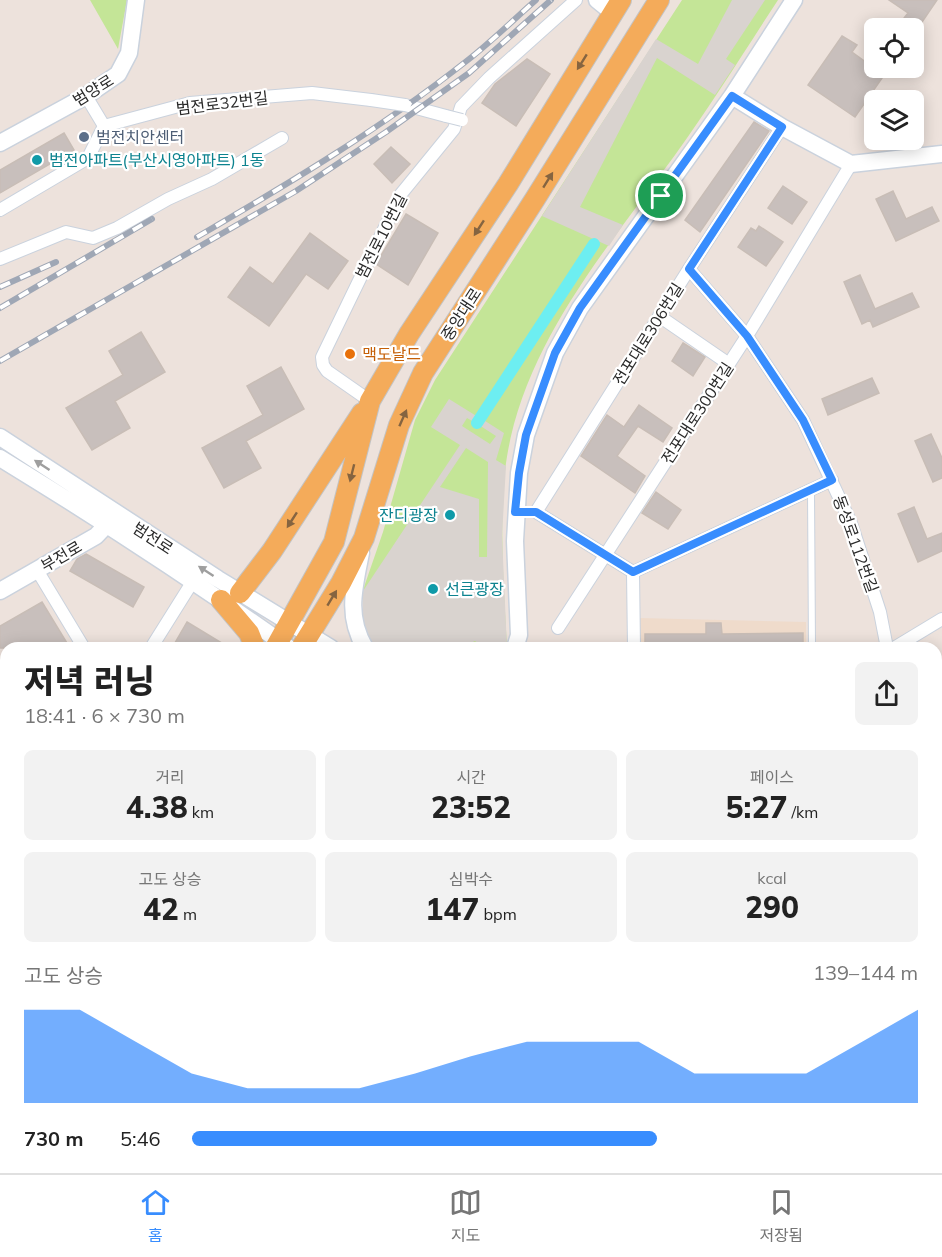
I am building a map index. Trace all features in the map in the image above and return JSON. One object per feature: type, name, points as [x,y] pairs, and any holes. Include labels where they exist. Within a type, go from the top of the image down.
[{"type":"main road","name":"범양로","points":[[0,143],[86,96],[118,74],[129,53],[136,0]]},
{"type":"main road","points":[[597,0],[617,6]]},
{"type":"main road","name":"중앙대로","points":[[305,641],[341,583],[364,538],[399,425],[423,373],[659,0]]},
{"type":"main road","points":[[519,642],[515,512],[519,473],[526,435],[555,353],[580,308],[732,96],[794,0]]},
{"type":"main road","name":"중앙대로","points":[[282,642],[290,622],[334,542],[370,401],[409,334],[508,184],[617,6]]},
{"type":"main road","points":[[732,96],[782,127],[851,164],[942,154]]},
{"type":"main road","points":[[240,593],[272,551],[370,401]]},
{"type":"main road","name":"범전로","points":[[0,437],[276,642]]},
{"type":"main road","name":"범전로","points":[[0,458],[112,519],[290,622],[305,641]]},
{"type":"main road","name":"부전로","points":[[0,591],[96,536],[112,519]]},
{"type":"main road","points":[[361,642],[357,635],[352,598],[364,538]]},
{"type":"main road","points":[[221,600],[249,633],[253,642]]},
{"type":"street","name":"범전로10번길","points":[[370,401],[327,371],[322,365],[322,357],[401,194],[454,129],[461,107],[489,78],[576,0]]},
{"type":"street","name":"범전로32번길","points":[[104,126],[190,103],[312,93],[405,105],[462,120]]},
{"type":"street","points":[[0,210],[88,158],[104,126],[86,96]]},
{"type":"street","name":"전포대로306번길","points":[[536,512],[658,316],[782,127]]},
{"type":"street","points":[[0,259],[66,232],[93,238],[117,228],[168,199],[212,179],[282,138]]},
{"type":"street","name":"전포대로300번길","points":[[558,628],[747,336],[851,164]]},
{"type":"street","name":"동성로112번길","points":[[689,269],[747,336],[803,420],[851,523],[880,612],[886,642]]},
{"type":"street","points":[[658,316],[729,364]]},
{"type":"street","points":[[633,572],[832,480]]},
{"type":"street","points":[[515,512],[536,512],[633,572]]},
{"type":"street","points":[[37,570],[80,642]]},
{"type":"street","points":[[633,572],[634,642]]},
{"type":"street","points":[[155,642],[193,581]]},
{"type":"street","points":[[904,642],[942,619]]},
{"type":"lane","points":[[811,490],[812,642]]},
{"type":"shaded area","points":[[732,0],[765,0],[726,59],[735,65],[715,95],[657,58],[580,207],[623,225],[609,246],[542,216],[656,39],[698,64]]},
{"type":"shaded area","points":[[449,399],[478,417],[474,422],[467,418],[462,426],[490,444],[496,436],[479,425],[482,419],[504,433],[496,460],[506,466],[502,536],[507,642],[372,642],[363,621],[363,591],[460,445],[431,427]],"holes":[[[466,448],[488,462],[487,557],[479,557],[479,499],[440,487]]]},
{"type":"shaded area","points":[[639,618],[806,622],[806,642],[639,642]]},
{"type":"green space","points":[[90,0],[127,0],[118,49]]},
{"type":"green space","points":[[682,0],[778,0],[688,136],[569,303],[547,342],[528,384],[513,426],[503,493],[507,642],[372,642],[363,621],[364,587],[383,532],[415,420],[435,380]]},
{"type":"building","points":[[889,0],[937,0],[924,19],[904,18],[908,13]]},
{"type":"building","points":[[842,36],[857,45],[852,52],[864,61],[864,78],[882,78],[874,90],[864,90],[864,104],[855,117],[808,85]]},
{"type":"building","points":[[527,59],[550,74],[516,126],[482,103],[495,84]]},
{"type":"building","points":[[754,122],[769,131],[700,232],[685,220]]},
{"type":"building","name":"범전아파트(부산시영아파트) 1동","points":[[64,133],[74,150],[0,193],[0,170]]},
{"type":"building","points":[[391,147],[410,164],[392,183],[374,164]]},
{"type":"building","points":[[783,186],[807,202],[792,224],[768,208]]},
{"type":"building","points":[[893,191],[906,219],[932,207],[939,221],[896,241],[876,199]]},
{"type":"building","points":[[406,214],[438,233],[408,285],[376,264]]},
{"type":"building","points":[[759,226],[783,242],[766,266],[738,247],[751,228],[756,231]]},
{"type":"building","points":[[310,233],[348,261],[328,289],[306,274],[269,326],[228,297],[250,267],[273,284]]},
{"type":"building","points":[[860,275],[875,309],[912,293],[919,307],[873,327],[870,320],[862,324],[844,282]]},
{"type":"building","points":[[141,332],[165,372],[115,401],[130,428],[92,450],[66,408],[123,375],[109,351]]},
{"type":"building","points":[[683,343],[705,357],[693,376],[672,361]]},
{"type":"building","points":[[281,367],[304,409],[246,441],[261,468],[224,488],[202,448],[263,415],[247,386]]},
{"type":"building","points":[[872,378],[879,393],[828,415],[822,399]]},
{"type":"building","points":[[639,405],[672,428],[663,442],[638,426],[617,456],[645,476],[635,493],[581,456],[607,415],[624,427]]},
{"type":"building","points":[[931,434],[942,458],[942,478],[933,482],[915,441]]},
{"type":"building","points":[[656,492],[681,510],[668,529],[642,513]]},
{"type":"building","points":[[914,507],[927,539],[942,533],[942,551],[918,562],[898,514]]},
{"type":"building","points":[[86,554],[144,587],[133,607],[70,571],[77,559]]},
{"type":"building","points":[[42,602],[66,642],[0,642],[0,626]]},
{"type":"building","points":[[187,622],[220,642],[175,642]]},
{"type":"building","points":[[706,623],[721,623],[722,634],[803,633],[803,642],[645,642],[645,634],[706,634]]},
{"type":"waterway","points":[[477,423],[594,244]]},
{"type":"railway","points":[[197,237],[299,176],[400,111],[473,56],[536,0]]},
{"type":"railway","points":[[0,361],[296,191],[386,132],[469,73],[551,0]]},
{"type":"railway","points":[[0,308],[152,219]]},
{"type":"railway","points":[[0,287],[56,262]]},
{"type":"place","name":"범전치안센터","points":[[84,137]]},
{"type":"place","name":"범전아파트(부산시영아파트) 1동","points":[[37,160]]},
{"type":"place","name":"맥도날드","points":[[350,354]]},
{"type":"place","name":"잔디광장","points":[[450,515]]},
{"type":"place","name":"선큰광장","points":[[433,589]]},
{"type":"route","points":[[732,96],[782,127],[689,269],[747,336],[803,420],[832,480],[633,572],[536,512],[515,512],[526,435],[555,353],[580,308],[661,196],[732,96]]}]
